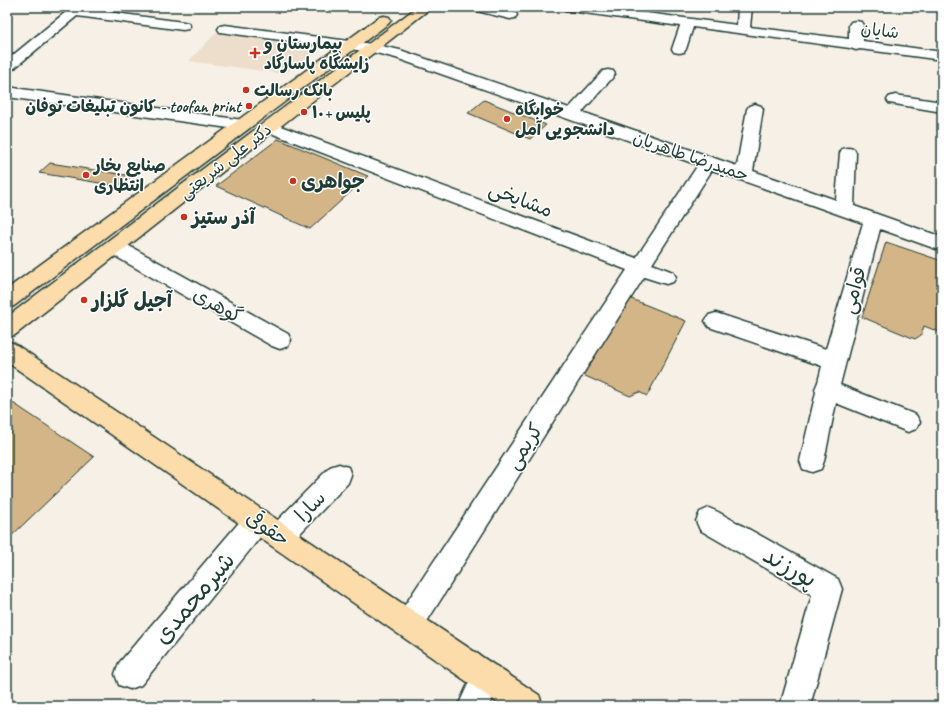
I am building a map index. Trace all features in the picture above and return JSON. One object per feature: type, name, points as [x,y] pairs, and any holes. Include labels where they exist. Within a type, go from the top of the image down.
[{"type":"main road","name":"دکتر علی شریعتی","points":[[7,330],[425,7]]},
{"type":"main road","name":"دکتر علی شریعتی","points":[[7,300],[393,14]]},
{"type":"main road","name":"حقوقی","points":[[7,350],[528,706]]},
{"type":"street","points":[[478,7],[510,16]]},
{"type":"street","name":"شایان","points":[[570,7],[856,46],[942,56]]},
{"type":"street","points":[[743,30],[745,7]]},
{"type":"street","points":[[7,67],[77,9],[183,26]]},
{"type":"street","points":[[678,49],[688,23]]},
{"type":"street","points":[[856,25],[856,46]]},
{"type":"street","name":"حمیدرضا طاهریان","points":[[225,29],[372,48],[400,54],[942,244]]},
{"type":"street","points":[[572,114],[608,74]]},
{"type":"street","points":[[7,92],[243,125]]},
{"type":"street","points":[[895,100],[942,107]]},
{"type":"street","points":[[744,174],[755,109]]},
{"type":"street","name":"مشایخی","points":[[270,127],[666,277]]},
{"type":"street","points":[[845,210],[848,153]]},
{"type":"street","points":[[640,267],[708,162]]},
{"type":"street","name":"قوامی","points":[[812,461],[826,389],[872,219]]},
{"type":"street","name":"گوهری","points":[[115,247],[280,340]]},
{"type":"street","name":"کریمی","points":[[408,624],[640,267]]},
{"type":"street","points":[[716,321],[834,360]]},
{"type":"street","points":[[826,389],[908,422]]},
{"type":"street","name":"سارا","points":[[280,536],[339,475]]},
{"type":"street","name":"شیرمحمدی","points":[[130,674],[257,521]]},
{"type":"street","name":"پورزند","points":[[709,521],[828,589],[795,706]]},
{"type":"street","points":[[474,706],[487,678]]},
{"type":"shaded area","name":"بیمارستان و زایشگاه پاسارگاد","points":[[218,31],[323,46],[284,74],[189,61]]},
{"type":"building","name":"خوابگاه دانشجویی آمل","points":[[484,100],[546,125],[530,139],[468,113]]},
{"type":"building","name":"جواهری","points":[[278,139],[368,176],[310,229],[216,186]]},
{"type":"building","name":"صنایع بخار انتظاری","points":[[50,163],[132,176],[118,186],[39,173]]},
{"type":"building","points":[[886,242],[942,261],[942,333],[924,326],[921,335],[915,339],[862,317]]},
{"type":"building","points":[[629,298],[686,321],[647,396],[639,392],[630,396],[583,375]]},
{"type":"building","points":[[7,399],[94,457],[7,540]]},
{"type":"place","name":"بیمارستان و زایشگاه پاسارگاد","points":[[255,53]]},
{"type":"place","name":"بانک رسالت","points":[[246,90]]},
{"type":"place","name":"کانون تبلیغات توفان - toofan print","points":[[249,106]]},
{"type":"place","name":"پلیس +۱۰","points":[[304,112]]},
{"type":"place","name":"خوابگاه دانشجویی آمل","points":[[507,119]]},
{"type":"place","name":"صنایع بخار انتظاری","points":[[86,175]]},
{"type":"place","name":"جواهری","points":[[293,181]]},
{"type":"place","name":"آذر ستیز","points":[[184,217]]},
{"type":"place","name":"آجیل گلزار","points":[[84,300]]}]
